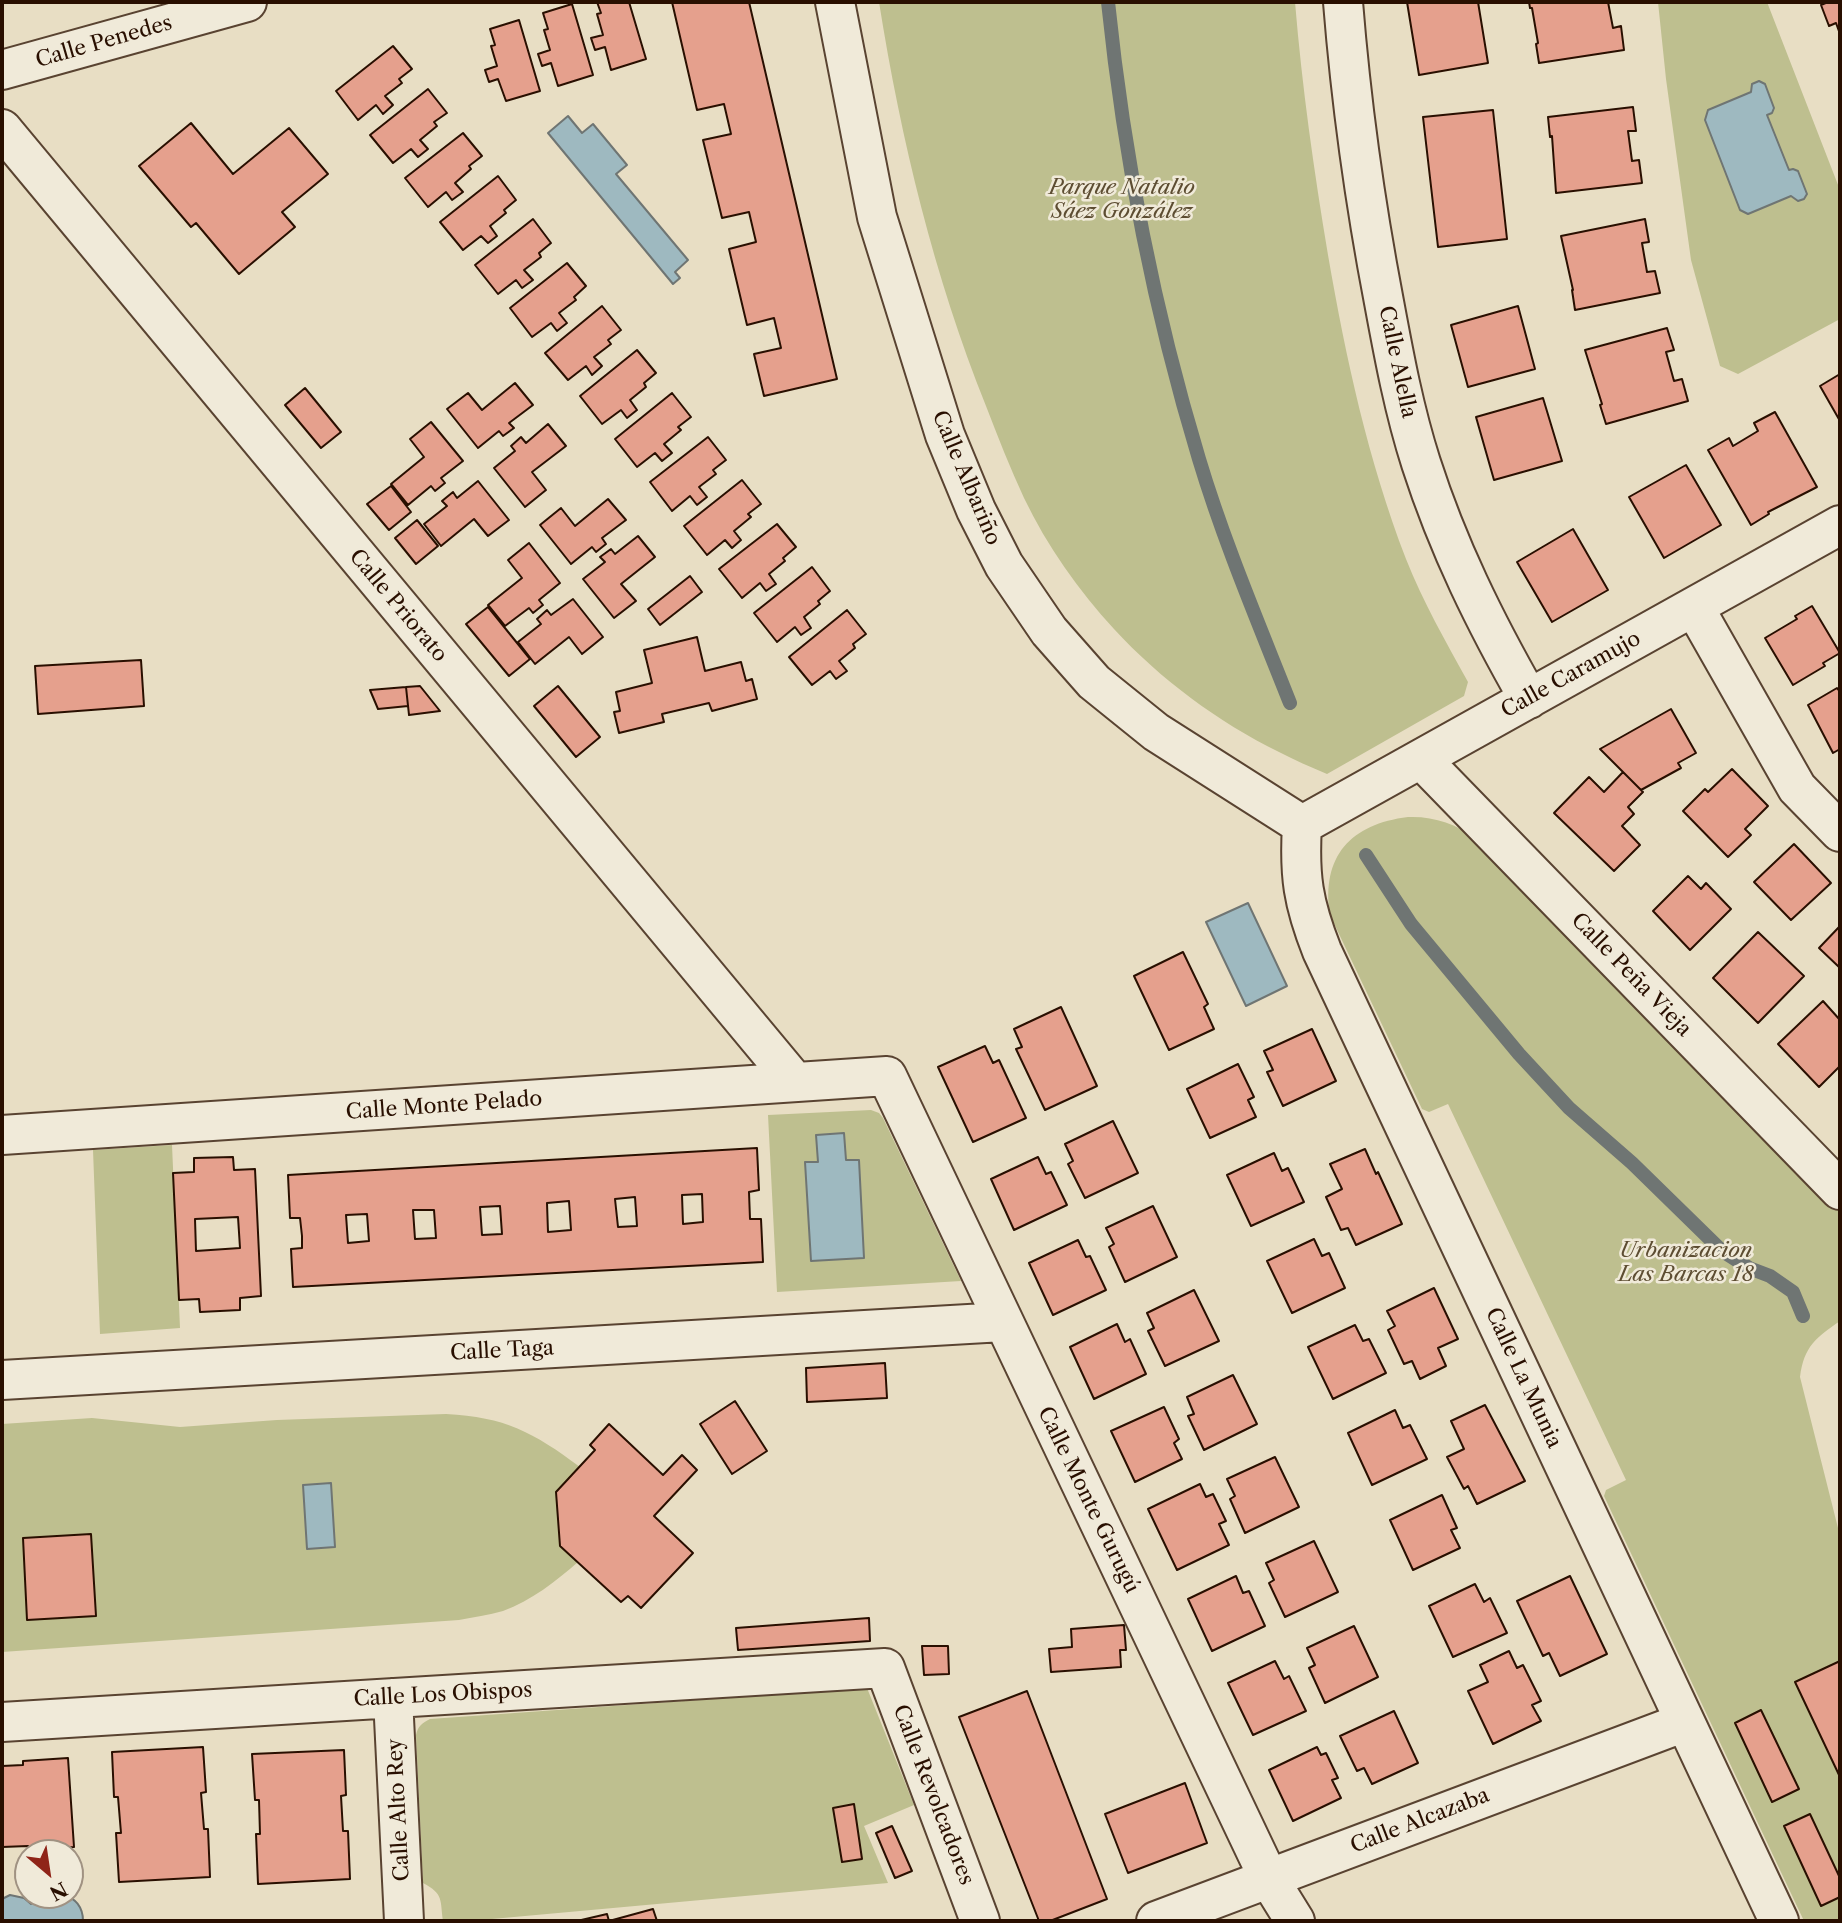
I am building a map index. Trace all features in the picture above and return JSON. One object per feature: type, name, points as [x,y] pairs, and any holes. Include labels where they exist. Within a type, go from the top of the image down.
[{"type":"street","name":"Calle Penedes","points":[[2,70],[247,2]]},
{"type":"street","name":"Calle Albariño","points":[[835,2],[877,217],[945,435],[976,510],[1004,565],[1049,631],[1094,682],[1156,732],[1302,825]]},
{"type":"street","name":"Calle Alella","points":[[1343,2],[1358,142],[1398,377],[1421,461],[1443,524],[1495,640],[1529,699]]},
{"type":"street","name":"Calle Priorato","points":[[2,129],[795,1082]]},
{"type":"street","name":"Calle Caramujo","points":[[1302,825],[1840,526]]},
{"type":"street","points":[[1694,607],[1797,788],[1833,812]]},
{"type":"street","name":"Calle Peña Vieja","points":[[1421,759],[1840,1190]]},
{"type":"street","name":"Calle La Munia","points":[[1302,825],[1300,871],[1304,899],[1322,951],[1779,1921]]},
{"type":"street","name":"Calle Monte Pelado","points":[[2,1135],[887,1076]]},
{"type":"street","name":"Calle Monte Gurugú","points":[[887,1076],[1269,1879],[1295,1921]]},
{"type":"street","name":"Calle Taga","points":[[2,1380],[1003,1322]]},
{"type":"street","name":"Calle Los Obispos","points":[[2,1722],[885,1668]]},
{"type":"street","name":"Calle Revolcadores","points":[[885,1668],[981,1921]]},
{"type":"street","name":"Calle Alto Rey","points":[[394,1698],[404,1921]]},
{"type":"street","name":"Calle Alcazaba","points":[[1156,1921],[1685,1722]]},
{"type":"green space","name":"Parque Natalio Sáez González","points":[[879,2],[1295,2],[1323,223],[1342,332],[1369,447],[1406,559],[1427,606],[1468,682],[1464,696],[1327,774],[1256,740],[1212,713],[1170,682],[1101,614],[1064,567],[1033,516],[1009,464],[967,357],[921,207]]},
{"type":"green space","points":[[1658,2],[1767,2],[1840,190],[1840,319],[1738,374],[1720,366],[1691,260]]},
{"type":"green space","name":"Urbanizacion Las Barcas 18","points":[[1408,817],[1444,822],[1476,838],[1840,1211],[1840,1321],[1812,1344],[1800,1377],[1840,1536],[1840,1921],[1804,1921],[1604,1496],[1606,1490],[1626,1480],[1448,1104],[1429,1112],[1422,1109],[1330,915],[1330,876],[1344,846],[1370,827]]},
{"type":"green space","points":[[871,1110],[883,1118],[961,1281],[777,1292],[768,1115]]},
{"type":"green space","points":[[172,1145],[180,1328],[100,1334],[93,1150]]},
{"type":"green space","points":[[446,1414],[485,1419],[518,1428],[548,1444],[580,1467],[556,1492],[560,1545],[578,1562],[543,1590],[513,1607],[459,1620],[2,1652],[2,1424],[92,1418],[180,1427],[277,1420]],"holes":[[[91,1534],[96,1615],[27,1620],[23,1539]]]},
{"type":"green space","points":[[867,1688],[914,1805],[864,1826],[888,1883],[470,1921],[443,1921],[438,1894],[423,1883],[416,1735],[421,1725],[430,1719]]},
{"type":"water","points":[[1759,81],[1765,84],[1774,108],[1772,113],[1767,115],[1789,170],[1798,171],[1807,194],[1804,199],[1798,201],[1791,196],[1748,214],[1740,210],[1705,120],[1708,110],[1751,92],[1752,84]]},
{"type":"water","points":[[568,116],[582,133],[593,124],[627,165],[616,174],[688,260],[675,272],[680,278],[673,284],[548,133]]},
{"type":"water","points":[[1248,903],[1287,986],[1246,1006],[1206,922]]},
{"type":"water","points":[[844,1133],[846,1160],[859,1160],[864,1258],[811,1261],[805,1162],[818,1162],[816,1135]]},
{"type":"water","points":[[331,1483],[335,1547],[307,1549],[303,1485]]},
{"type":"water","points":[[14,1896],[14,1909],[81,1909],[83,1921],[2,1921],[2,1899]]},
{"type":"building","points":[[597,2],[629,2],[646,59],[611,70],[605,47],[595,50],[591,38],[603,35],[597,14],[601,13]]},
{"type":"building","points":[[672,2],[749,2],[837,379],[764,396],[754,354],[781,348],[774,318],[747,325],[729,249],[756,242],[749,212],[722,218],[703,140],[731,134],[724,104],[697,110]]},
{"type":"building","points":[[1407,2],[1478,2],[1488,63],[1419,75]]},
{"type":"building","points":[[1529,2],[1608,2],[1613,28],[1621,26],[1624,50],[1539,63],[1538,43]]},
{"type":"building","points":[[1840,2],[1840,34],[1836,23],[1829,26],[1821,5]]},
{"type":"building","points":[[572,4],[593,75],[558,86],[551,63],[542,66],[538,54],[550,50],[544,30],[548,29],[543,13]]},
{"type":"building","points":[[519,20],[540,91],[506,101],[498,79],[489,82],[485,70],[497,66],[491,46],[495,45],[490,29]]},
{"type":"building","points":[[393,46],[412,69],[399,79],[402,83],[385,96],[393,105],[383,114],[376,105],[358,120],[336,91]]},
{"type":"building","points":[[428,89],[447,113],[434,122],[437,126],[420,140],[428,149],[418,157],[411,149],[393,163],[370,135]]},
{"type":"building","points":[[1633,107],[1636,131],[1628,131],[1632,161],[1639,160],[1642,183],[1556,193],[1548,117]]},
{"type":"building","points":[[1493,110],[1507,239],[1438,247],[1423,117]]},
{"type":"building","points":[[191,123],[233,174],[289,128],[328,174],[282,212],[295,227],[239,274],[196,223],[191,227],[139,166]]},
{"type":"building","points":[[463,133],[482,156],[469,166],[471,169],[455,183],[463,192],[452,200],[446,192],[428,207],[405,178]]},
{"type":"building","points":[[498,176],[516,200],[504,210],[506,213],[490,226],[497,236],[488,243],[481,236],[463,250],[440,222]]},
{"type":"building","points":[[533,219],[551,243],[539,253],[541,257],[524,270],[533,280],[522,288],[516,280],[498,294],[475,265]]},
{"type":"building","points":[[1645,219],[1649,242],[1642,243],[1647,272],[1655,271],[1660,293],[1575,310],[1561,236]]},
{"type":"building","points":[[567,263],[586,286],[574,297],[576,300],[559,313],[567,323],[557,331],[551,323],[532,337],[510,308]]},
{"type":"building","points":[[602,306],[621,330],[608,340],[611,344],[594,357],[602,366],[592,375],[586,366],[568,380],[545,353]]},
{"type":"building","points":[[1518,306],[1535,369],[1468,387],[1451,325]]},
{"type":"building","points":[[1667,328],[1674,350],[1666,352],[1674,381],[1682,379],[1688,401],[1606,424],[1585,350]]},
{"type":"building","points":[[637,350],[656,373],[644,383],[646,387],[630,400],[637,410],[627,418],[621,410],[602,424],[580,396]]},
{"type":"building","points":[[1840,374],[1840,421],[1820,386]]},
{"type":"building","points":[[515,383],[533,405],[509,423],[514,428],[503,436],[499,431],[478,448],[447,409],[468,393],[482,410]]},
{"type":"building","points":[[305,388],[341,432],[321,448],[285,405]]},
{"type":"building","points":[[672,393],[691,417],[678,427],[681,430],[664,444],[672,453],[662,461],[655,453],[637,467],[615,439]]},
{"type":"building","points":[[1543,398],[1562,461],[1494,480],[1476,417]]},
{"type":"building","points":[[1775,412],[1817,487],[1768,512],[1769,514],[1751,525],[1708,450],[1729,438],[1733,446],[1758,431],[1754,423]]},
{"type":"building","points":[[431,422],[463,461],[441,478],[445,483],[435,491],[431,486],[408,505],[391,484],[424,457],[410,439]]},
{"type":"building","points":[[548,424],[566,446],[532,472],[546,490],[525,507],[494,468],[515,451],[511,446],[521,437],[526,443]]},
{"type":"building","points":[[708,437],[726,460],[713,470],[716,474],[699,487],[707,497],[697,505],[690,496],[672,511],[650,482]]},
{"type":"building","points":[[1686,465],[1721,525],[1664,558],[1629,497]]},
{"type":"building","points":[[742,480],[761,504],[748,514],[751,517],[734,531],[741,540],[732,548],[725,540],[707,555],[684,526]]},
{"type":"building","points":[[478,481],[509,520],[488,536],[474,519],[441,546],[424,524],[447,506],[442,501],[453,492],[457,498]]},
{"type":"building","points":[[391,486],[411,512],[389,530],[367,504]]},
{"type":"building","points":[[608,499],[626,520],[602,538],[606,544],[596,552],[592,547],[571,564],[540,525],[561,508],[575,526]]},
{"type":"building","points":[[417,520],[438,546],[416,564],[395,538]]},
{"type":"building","points":[[777,524],[796,547],[783,558],[785,561],[769,574],[776,584],[766,591],[760,583],[742,598],[719,569]]},
{"type":"building","points":[[1573,529],[1608,590],[1552,622],[1517,562]]},
{"type":"building","points":[[638,536],[655,557],[621,584],[636,601],[614,618],[583,579],[605,562],[600,557],[611,549],[615,554]]},
{"type":"building","points":[[529,543],[560,583],[539,600],[543,605],[533,613],[529,608],[505,626],[488,605],[522,578],[508,560]]},
{"type":"building","points":[[812,567],[830,591],[818,601],[820,604],[804,617],[811,628],[801,635],[795,627],[777,642],[754,613]]},
{"type":"building","points":[[690,576],[702,592],[660,625],[648,609]]},
{"type":"building","points":[[573,599],[603,637],[582,654],[569,637],[535,664],[518,642],[541,624],[537,619],[547,610],[551,615]]},
{"type":"building","points":[[1812,606],[1840,653],[1823,663],[1825,666],[1793,685],[1765,638],[1797,619],[1795,616]]},
{"type":"building","points":[[488,607],[530,659],[509,676],[466,624]]},
{"type":"building","points":[[847,610],[866,634],[853,644],[855,648],[839,661],[847,671],[836,679],[830,671],[812,685],[789,657]]},
{"type":"building","points":[[697,637],[705,671],[741,662],[746,681],[752,679],[757,699],[712,711],[709,703],[662,714],[664,722],[619,733],[614,712],[620,711],[616,692],[652,683],[644,650]]},
{"type":"building","points":[[141,660],[144,706],[38,714],[35,666]]},
{"type":"building","points":[[420,686],[440,711],[409,715],[406,687]]},
{"type":"building","points":[[558,686],[600,737],[576,757],[534,706]]},
{"type":"building","points":[[406,687],[408,706],[378,709],[370,690]]},
{"type":"building","points":[[1837,688],[1840,692],[1840,749],[1833,753],[1808,705]]},
{"type":"building","points":[[1671,709],[1696,753],[1678,763],[1681,768],[1641,790],[1600,749]]},
{"type":"building","points":[[1732,769],[1768,806],[1745,829],[1751,835],[1728,857],[1683,811],[1705,789],[1708,792]]},
{"type":"building","points":[[1623,772],[1643,792],[1628,807],[1634,814],[1622,826],[1640,845],[1614,871],[1554,813],[1589,777],[1604,792]]},
{"type":"building","points":[[1794,844],[1831,883],[1791,920],[1754,882]]},
{"type":"building","points":[[1688,876],[1701,889],[1706,883],[1731,909],[1690,950],[1653,911]]},
{"type":"building","points":[[1840,926],[1840,968],[1819,948]]},
{"type":"building","points":[[1758,932],[1804,976],[1758,1023],[1713,978]]},
{"type":"building","points":[[1183,952],[1208,1004],[1204,1007],[1214,1029],[1169,1050],[1134,976]]},
{"type":"building","points":[[1823,1001],[1840,1020],[1840,1066],[1819,1087],[1778,1044]]},
{"type":"building","points":[[1061,1007],[1097,1086],[1045,1110],[1016,1049],[1022,1047],[1014,1029]]},
{"type":"building","points":[[1312,1029],[1336,1081],[1283,1106],[1267,1072],[1273,1070],[1264,1051]]},
{"type":"building","points":[[985,1046],[993,1063],[999,1060],[1026,1118],[973,1142],[938,1067]]},
{"type":"building","points":[[1238,1064],[1254,1097],[1248,1100],[1256,1117],[1210,1138],[1187,1089]]},
{"type":"building","points":[[1113,1121],[1138,1173],[1085,1198],[1068,1164],[1073,1161],[1065,1144]]},
{"type":"building","points":[[757,1148],[759,1190],[749,1192],[750,1219],[761,1219],[763,1262],[293,1287],[291,1249],[302,1248],[302,1236],[300,1218],[290,1218],[288,1175]],"holes":[[[702,1194],[703,1222],[683,1224],[682,1195]],[[635,1197],[637,1226],[618,1227],[615,1199]],[[569,1201],[571,1230],[548,1232],[547,1203]],[[500,1206],[502,1234],[482,1235],[480,1207]],[[413,1210],[434,1210],[436,1238],[415,1239]],[[367,1214],[369,1241],[348,1243],[346,1215]]]},
{"type":"building","points":[[1365,1149],[1402,1224],[1356,1245],[1348,1228],[1341,1230],[1326,1197],[1342,1189],[1330,1164]]},
{"type":"building","points":[[1274,1153],[1282,1171],[1288,1168],[1304,1202],[1251,1226],[1227,1175]]},
{"type":"building","points":[[233,1157],[234,1170],[255,1169],[261,1296],[240,1298],[240,1310],[200,1312],[199,1299],[179,1300],[173,1173],[194,1172],[194,1158]],"holes":[[[238,1217],[240,1248],[196,1251],[195,1219]]]},
{"type":"building","points":[[1038,1157],[1046,1174],[1051,1172],[1067,1205],[1014,1230],[991,1179]]},
{"type":"building","points":[[1153,1206],[1177,1257],[1125,1282],[1109,1247],[1114,1244],[1106,1228]]},
{"type":"building","points":[[1314,1239],[1322,1256],[1329,1253],[1345,1288],[1292,1313],[1267,1261]]},
{"type":"building","points":[[1078,1240],[1086,1257],[1090,1256],[1106,1290],[1053,1315],[1029,1263]]},
{"type":"building","points":[[1434,1288],[1458,1339],[1438,1348],[1446,1366],[1420,1379],[1412,1361],[1404,1364],[1388,1330],[1395,1326],[1387,1311]]},
{"type":"building","points":[[1194,1290],[1219,1341],[1165,1366],[1148,1331],[1154,1328],[1147,1313]]},
{"type":"building","points":[[1117,1324],[1125,1342],[1130,1339],[1146,1374],[1094,1399],[1070,1347]]},
{"type":"building","points":[[1355,1325],[1363,1341],[1369,1339],[1386,1373],[1333,1399],[1308,1347]]},
{"type":"building","points":[[885,1363],[887,1398],[807,1402],[806,1368]]},
{"type":"building","points":[[1233,1375],[1257,1424],[1204,1450],[1188,1416],[1194,1414],[1187,1397]]},
{"type":"building","points":[[735,1401],[767,1451],[732,1474],[700,1424]]},
{"type":"building","points":[[1485,1405],[1525,1481],[1477,1504],[1468,1486],[1464,1489],[1447,1457],[1464,1449],[1451,1421]]},
{"type":"building","points":[[1164,1407],[1179,1439],[1174,1443],[1182,1459],[1135,1482],[1111,1431]]},
{"type":"building","points":[[1395,1410],[1403,1428],[1410,1425],[1427,1459],[1372,1485],[1348,1433]]},
{"type":"building","points":[[609,1424],[663,1475],[682,1455],[697,1470],[654,1516],[693,1553],[641,1608],[628,1596],[621,1602],[560,1546],[556,1492],[595,1450],[590,1445]]},
{"type":"building","points":[[1275,1457],[1299,1507],[1245,1533],[1230,1499],[1235,1496],[1227,1479]]},
{"type":"building","points":[[1200,1484],[1206,1497],[1213,1494],[1226,1521],[1219,1524],[1229,1545],[1177,1570],[1148,1509]]},
{"type":"building","points":[[1442,1495],[1457,1528],[1451,1530],[1460,1548],[1413,1570],[1390,1520]]},
{"type":"building","points":[[91,1534],[96,1616],[27,1620],[23,1538]]},
{"type":"building","points":[[1314,1541],[1338,1592],[1285,1617],[1269,1583],[1274,1580],[1266,1563]]},
{"type":"building","points":[[1236,1576],[1243,1593],[1249,1591],[1265,1626],[1212,1651],[1188,1599]]},
{"type":"building","points":[[1570,1576],[1607,1654],[1560,1676],[1549,1653],[1543,1656],[1517,1601]]},
{"type":"building","points":[[1475,1584],[1484,1602],[1490,1598],[1507,1633],[1453,1657],[1429,1606]]},
{"type":"building","points":[[869,1618],[870,1641],[738,1650],[736,1628]]},
{"type":"building","points":[[1124,1625],[1126,1650],[1120,1650],[1121,1667],[1051,1672],[1049,1649],[1072,1647],[1071,1629]]},
{"type":"building","points":[[1354,1626],[1378,1677],[1325,1703],[1309,1668],[1315,1665],[1307,1648]]},
{"type":"building","points":[[922,1646],[948,1646],[949,1674],[924,1675]]},
{"type":"building","points":[[1509,1651],[1517,1668],[1523,1665],[1541,1701],[1532,1705],[1541,1721],[1493,1744],[1468,1691],[1488,1682],[1480,1665]]},
{"type":"building","points":[[1275,1661],[1284,1679],[1289,1676],[1306,1711],[1253,1735],[1228,1683]]},
{"type":"building","points":[[1840,1661],[1840,1777],[1795,1682]]},
{"type":"building","points":[[1027,1691],[1107,1899],[1050,1921],[1039,1921],[959,1717]]},
{"type":"building","points":[[1761,1710],[1799,1789],[1772,1802],[1735,1723]]},
{"type":"building","points":[[1394,1711],[1418,1763],[1372,1784],[1364,1768],[1357,1771],[1340,1736]]},
{"type":"building","points":[[203,1747],[206,1792],[201,1793],[204,1829],[208,1829],[210,1877],[119,1882],[116,1833],[121,1833],[118,1797],[114,1797],[112,1752]]},
{"type":"building","points":[[1317,1747],[1321,1755],[1326,1753],[1338,1778],[1332,1780],[1341,1798],[1293,1821],[1269,1770]]},
{"type":"building","points":[[344,1750],[346,1795],[341,1796],[343,1831],[348,1831],[350,1879],[258,1884],[256,1834],[260,1834],[259,1800],[255,1800],[252,1754]]},
{"type":"building","points":[[68,1758],[73,1839],[14,1839],[14,1847],[2,1847],[2,1766],[23,1765],[23,1761]]},
{"type":"building","points":[[1185,1783],[1207,1843],[1128,1873],[1105,1814]]},
{"type":"building","points":[[854,1804],[862,1859],[842,1862],[833,1808]]},
{"type":"building","points":[[1810,1814],[1840,1878],[1840,1897],[1821,1906],[1784,1826]]},
{"type":"building","points":[[892,1826],[912,1871],[895,1878],[876,1833]]},
{"type":"building","points":[[653,1909],[657,1921],[609,1921]]},
{"type":"building","points":[[607,1914],[609,1921],[577,1921]]},
{"type":"waterway","points":[[1108,2],[1132,175],[1168,347],[1219,521],[1290,703]]},
{"type":"waterway","points":[[1366,855],[1411,924],[1519,1054],[1569,1108],[1632,1163],[1721,1250],[1749,1268],[1770,1276],[1793,1292],[1803,1316]]}]
